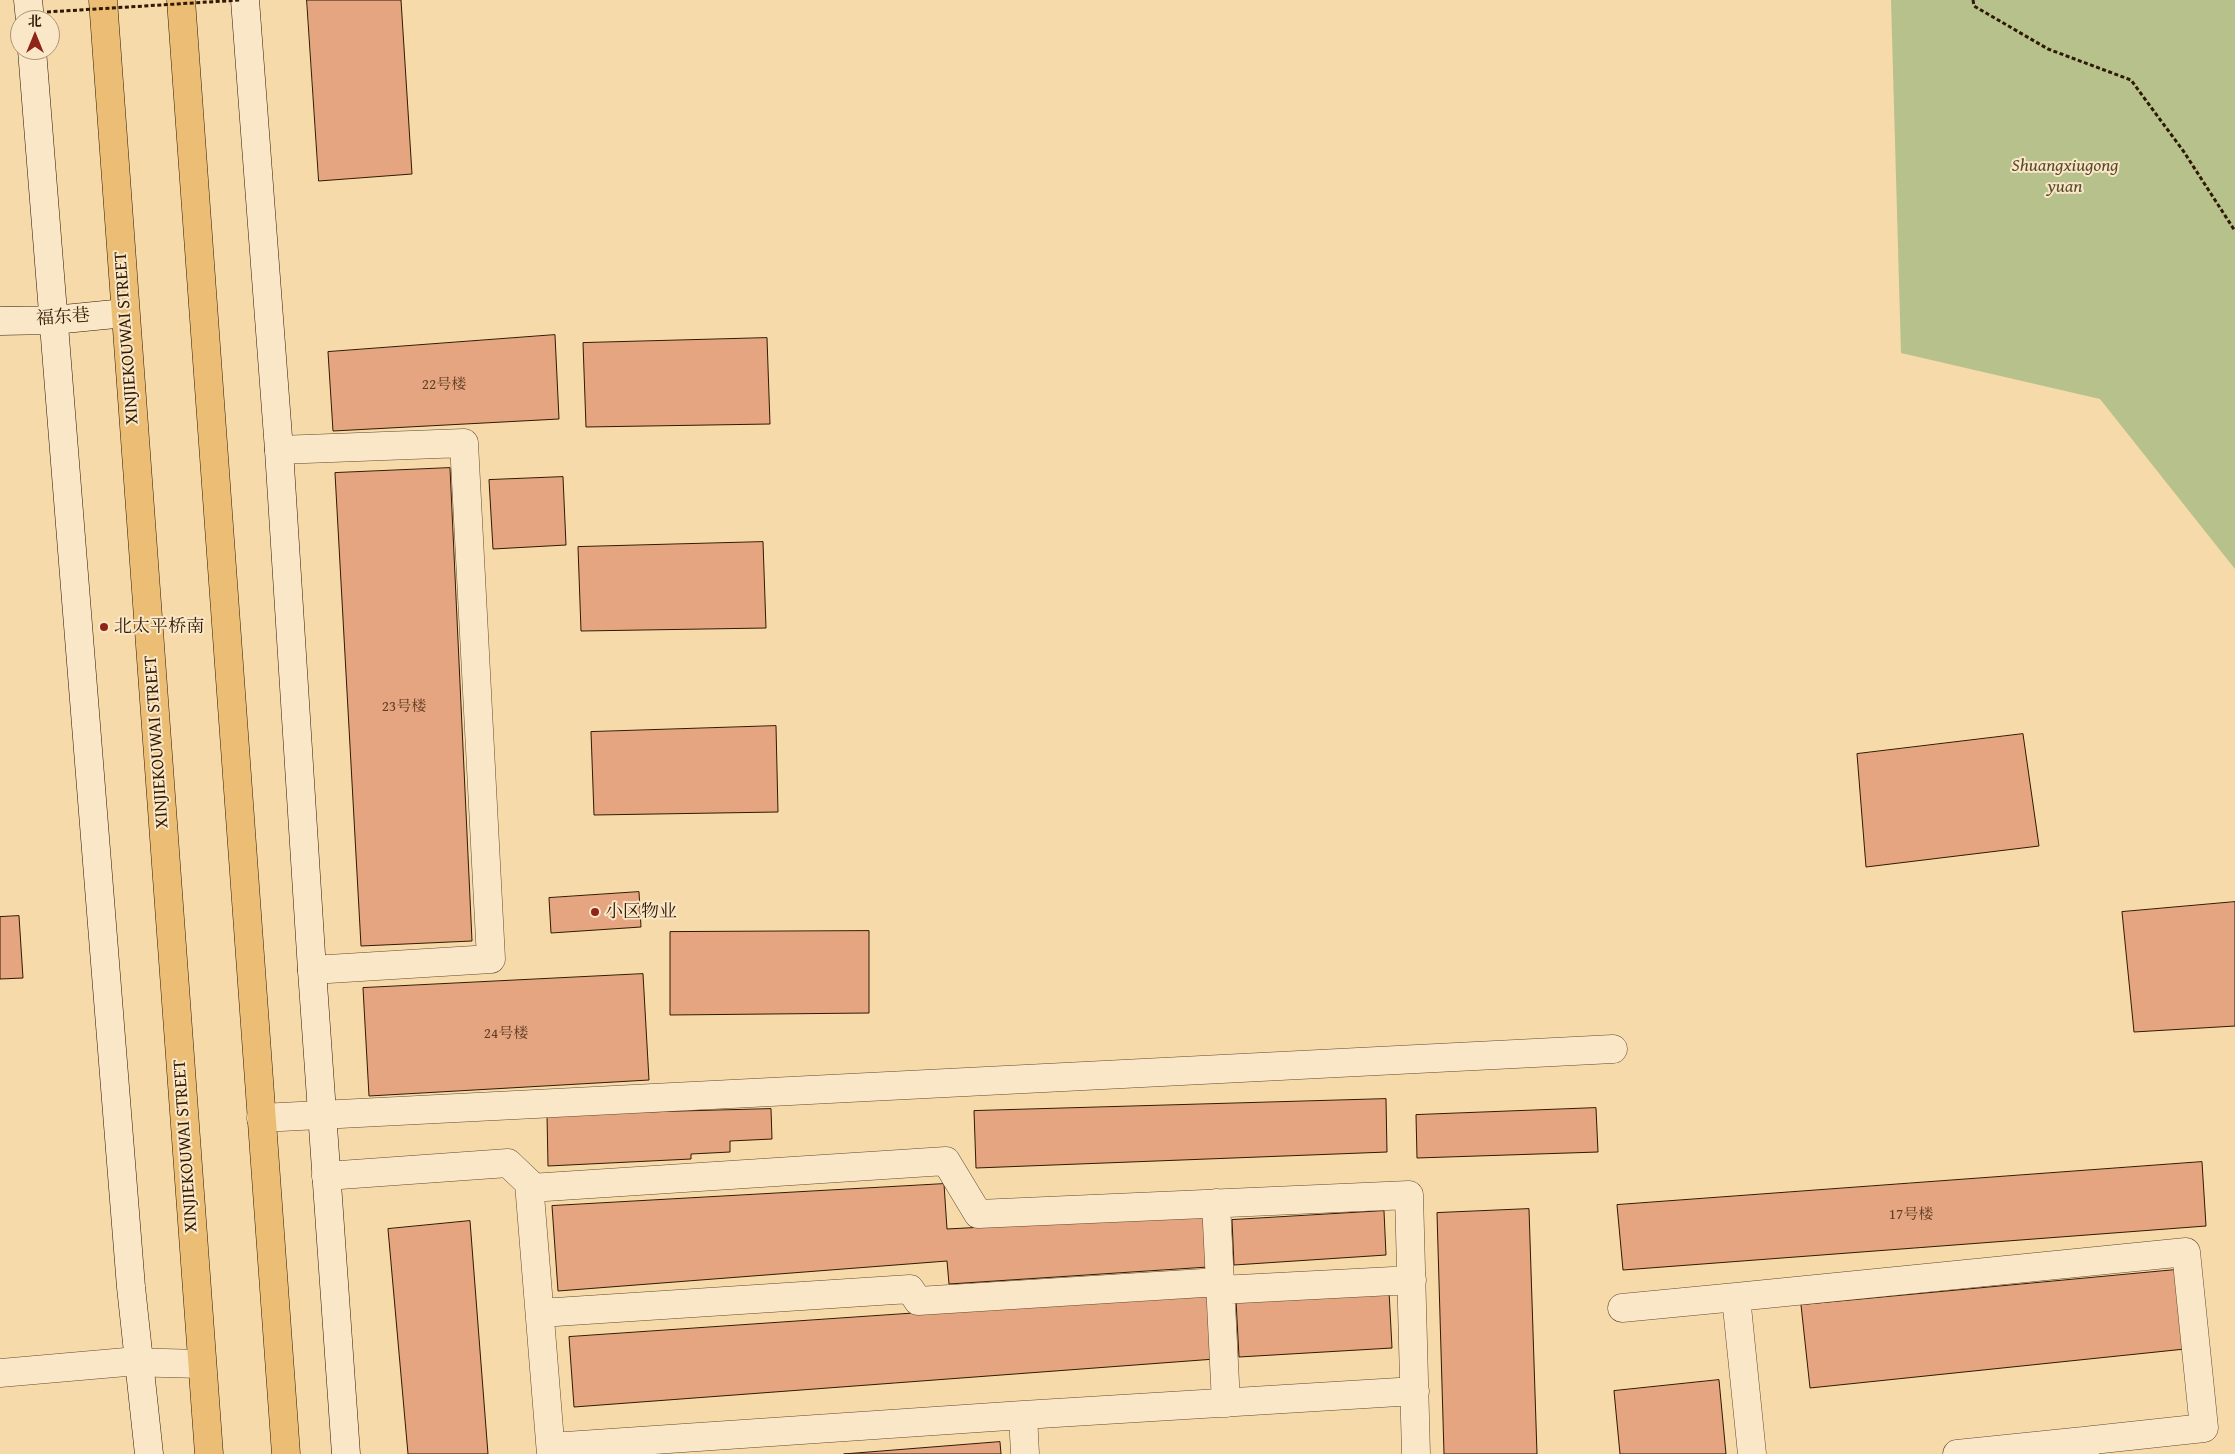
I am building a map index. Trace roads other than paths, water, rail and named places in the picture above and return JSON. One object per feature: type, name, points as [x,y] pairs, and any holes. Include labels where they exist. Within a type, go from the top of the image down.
[{"type":"main road","name":"XINJIEKOUWAI STREET","points":[[103,0],[209,1454]]},
{"type":"main road","points":[[181,0],[260,1118],[286,1454]]},
{"type":"street","points":[[243,0],[279,450],[312,970],[346,1454]]},
{"type":"street","points":[[33,60],[130,1277],[149,1454]]},
{"type":"street","name":"福东巷","points":[[0,321],[54,320],[125,313]]},
{"type":"street","points":[[279,450],[464,443],[491,959],[312,970]]},
{"type":"street","points":[[260,1118],[1613,1049]]},
{"type":"street","points":[[530,1188],[946,1161],[978,1214],[1409,1195],[1416,1454]]},
{"type":"street","points":[[326,1176],[508,1163],[529,1183],[551,1451],[1023,1415],[1415,1391]]},
{"type":"street","points":[[1216,1204],[1226,1403]]},
{"type":"street","points":[[1622,1308],[2186,1252],[2204,1428],[2085,1448],[1957,1454]]},
{"type":"street","points":[[540,1313],[910,1289],[918,1300],[1219,1286],[1412,1280]]},
{"type":"street","points":[[1736,1297],[1752,1454]]},
{"type":"street","points":[[0,1373],[139,1362],[202,1364]]},
{"type":"street","points":[[1023,1415],[1025,1454]]},
{"type":"place","name":"北太平桥南","points":[[104,627]]},
{"type":"place","name":"小区物业","points":[[595,912]]},
{"type":"park label","name":"Shuangxiugong yuan","points":[[2065,176]]}]
